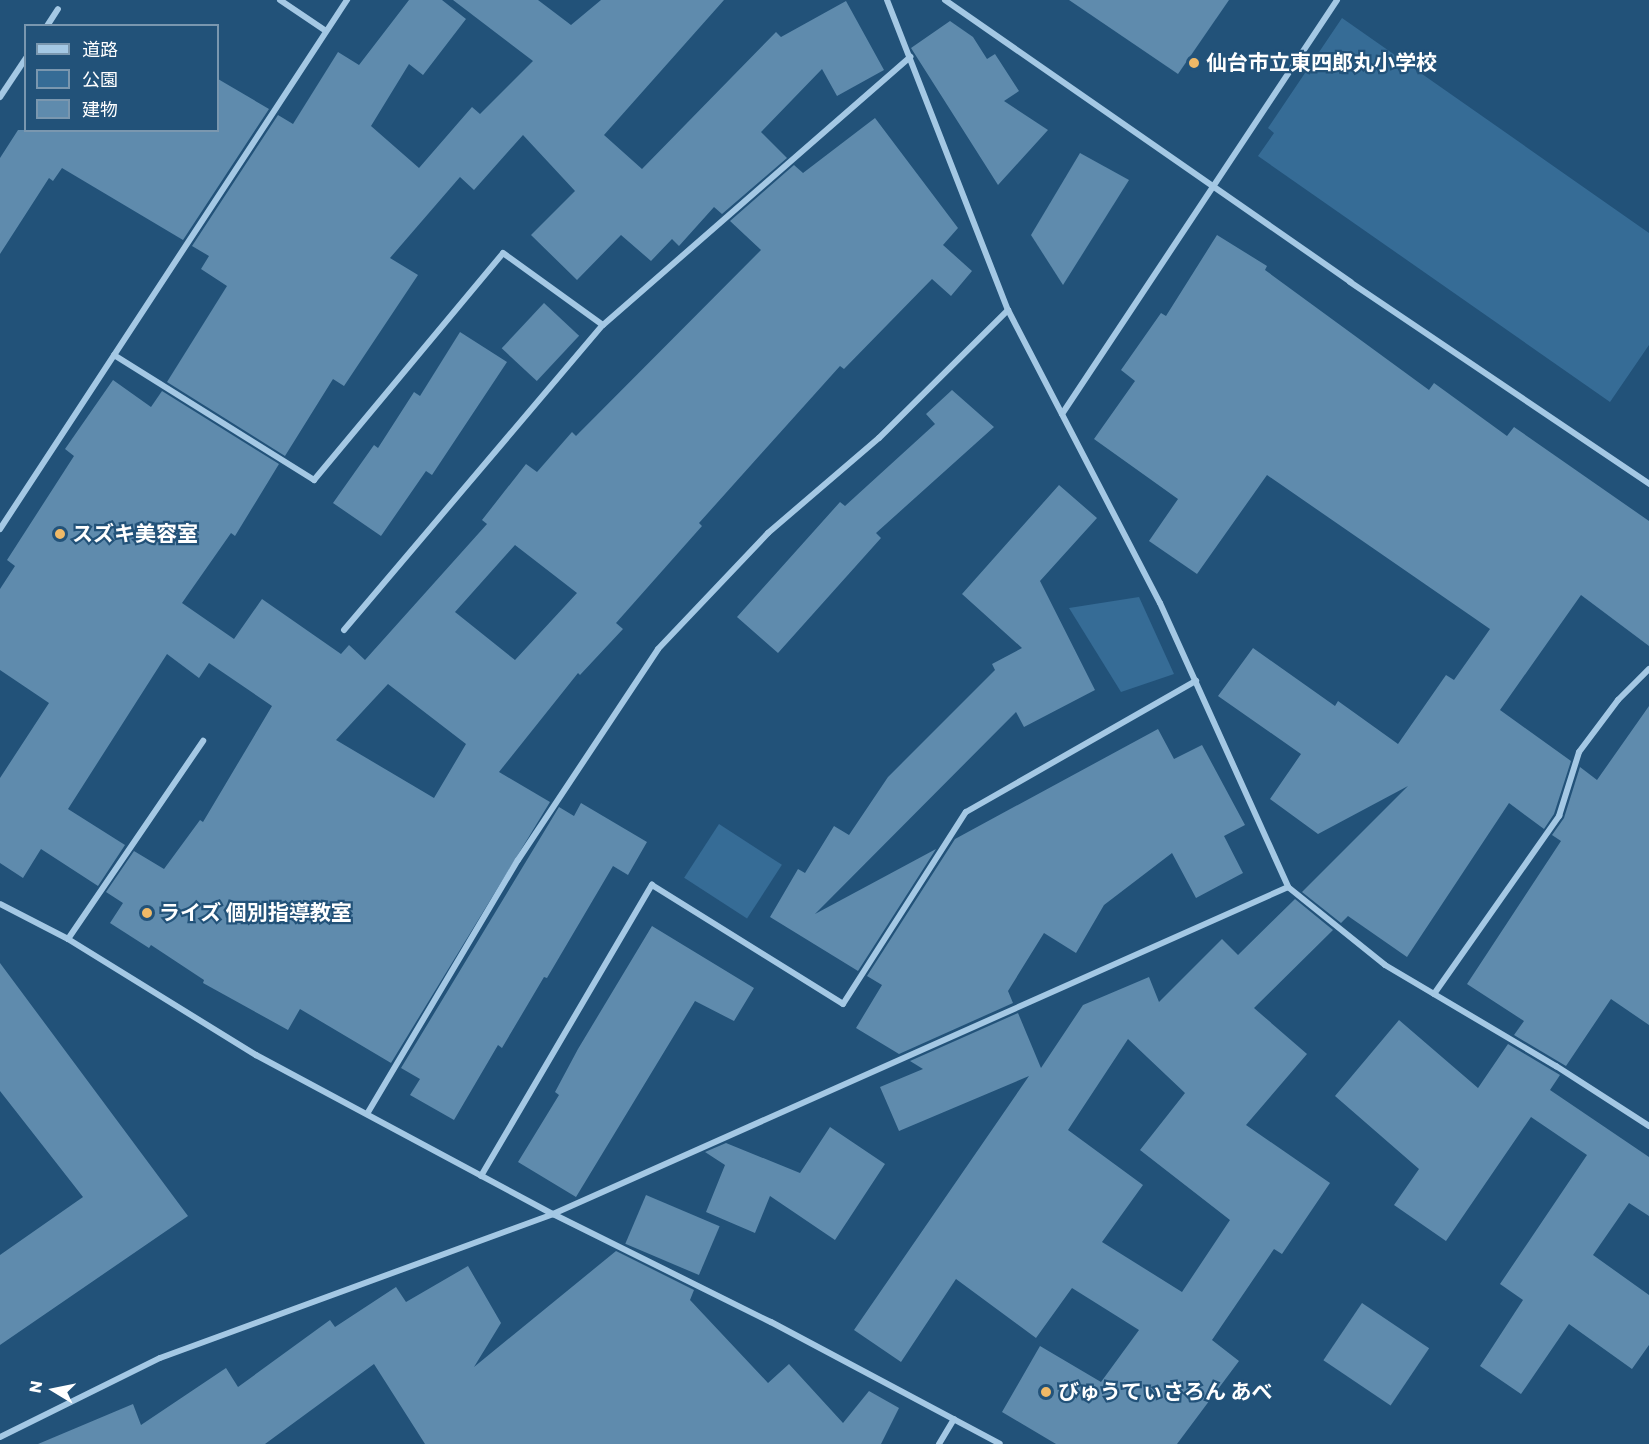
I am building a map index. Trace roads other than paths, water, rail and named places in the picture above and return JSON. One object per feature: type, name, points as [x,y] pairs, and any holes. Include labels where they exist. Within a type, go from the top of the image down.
[{"type":"street","points":[[280,0],[326,31]]},
{"type":"street","points":[[0,529],[346,0]]},
{"type":"street","points":[[887,0],[1008,310],[1160,603],[1288,887],[1385,965],[1649,1126]]},
{"type":"street","points":[[945,0],[1212,183],[1350,282],[1649,484]]},
{"type":"street","points":[[1062,414],[1212,183],[1337,0]]},
{"type":"street","points":[[48,24],[58,9]]},
{"type":"street","points":[[344,630],[603,325],[910,57]]},
{"type":"street","points":[[0,97],[24,61]]},
{"type":"street","points":[[114,355],[314,480],[503,253],[603,325]]},
{"type":"street","points":[[367,1114],[518,860],[658,649],[768,532],[879,438],[1008,310]]},
{"type":"street","points":[[1434,994],[1559,816],[1579,752],[1618,700],[1649,669]]},
{"type":"street","points":[[481,1176],[652,885],[843,1004],[966,812],[1196,681]]},
{"type":"street","points":[[68,939],[203,741]]},
{"type":"street","points":[[0,1437],[160,1358],[553,1215],[1288,887]]},
{"type":"street","points":[[0,904],[68,939],[256,1055],[553,1215],[771,1322],[1000,1444]]},
{"type":"street","points":[[939,1444],[954,1419]]},
{"type":"place","name":"仙台市立東四郎丸小学校","points":[[1194,63]]},
{"type":"place","name":"スズキ美容室","points":[[60,534]]},
{"type":"place","name":"ライズ 個別指導教室","points":[[147,913]]},
{"type":"place","name":"びゅうてぃさろん あべ","points":[[1046,1392]]}]
